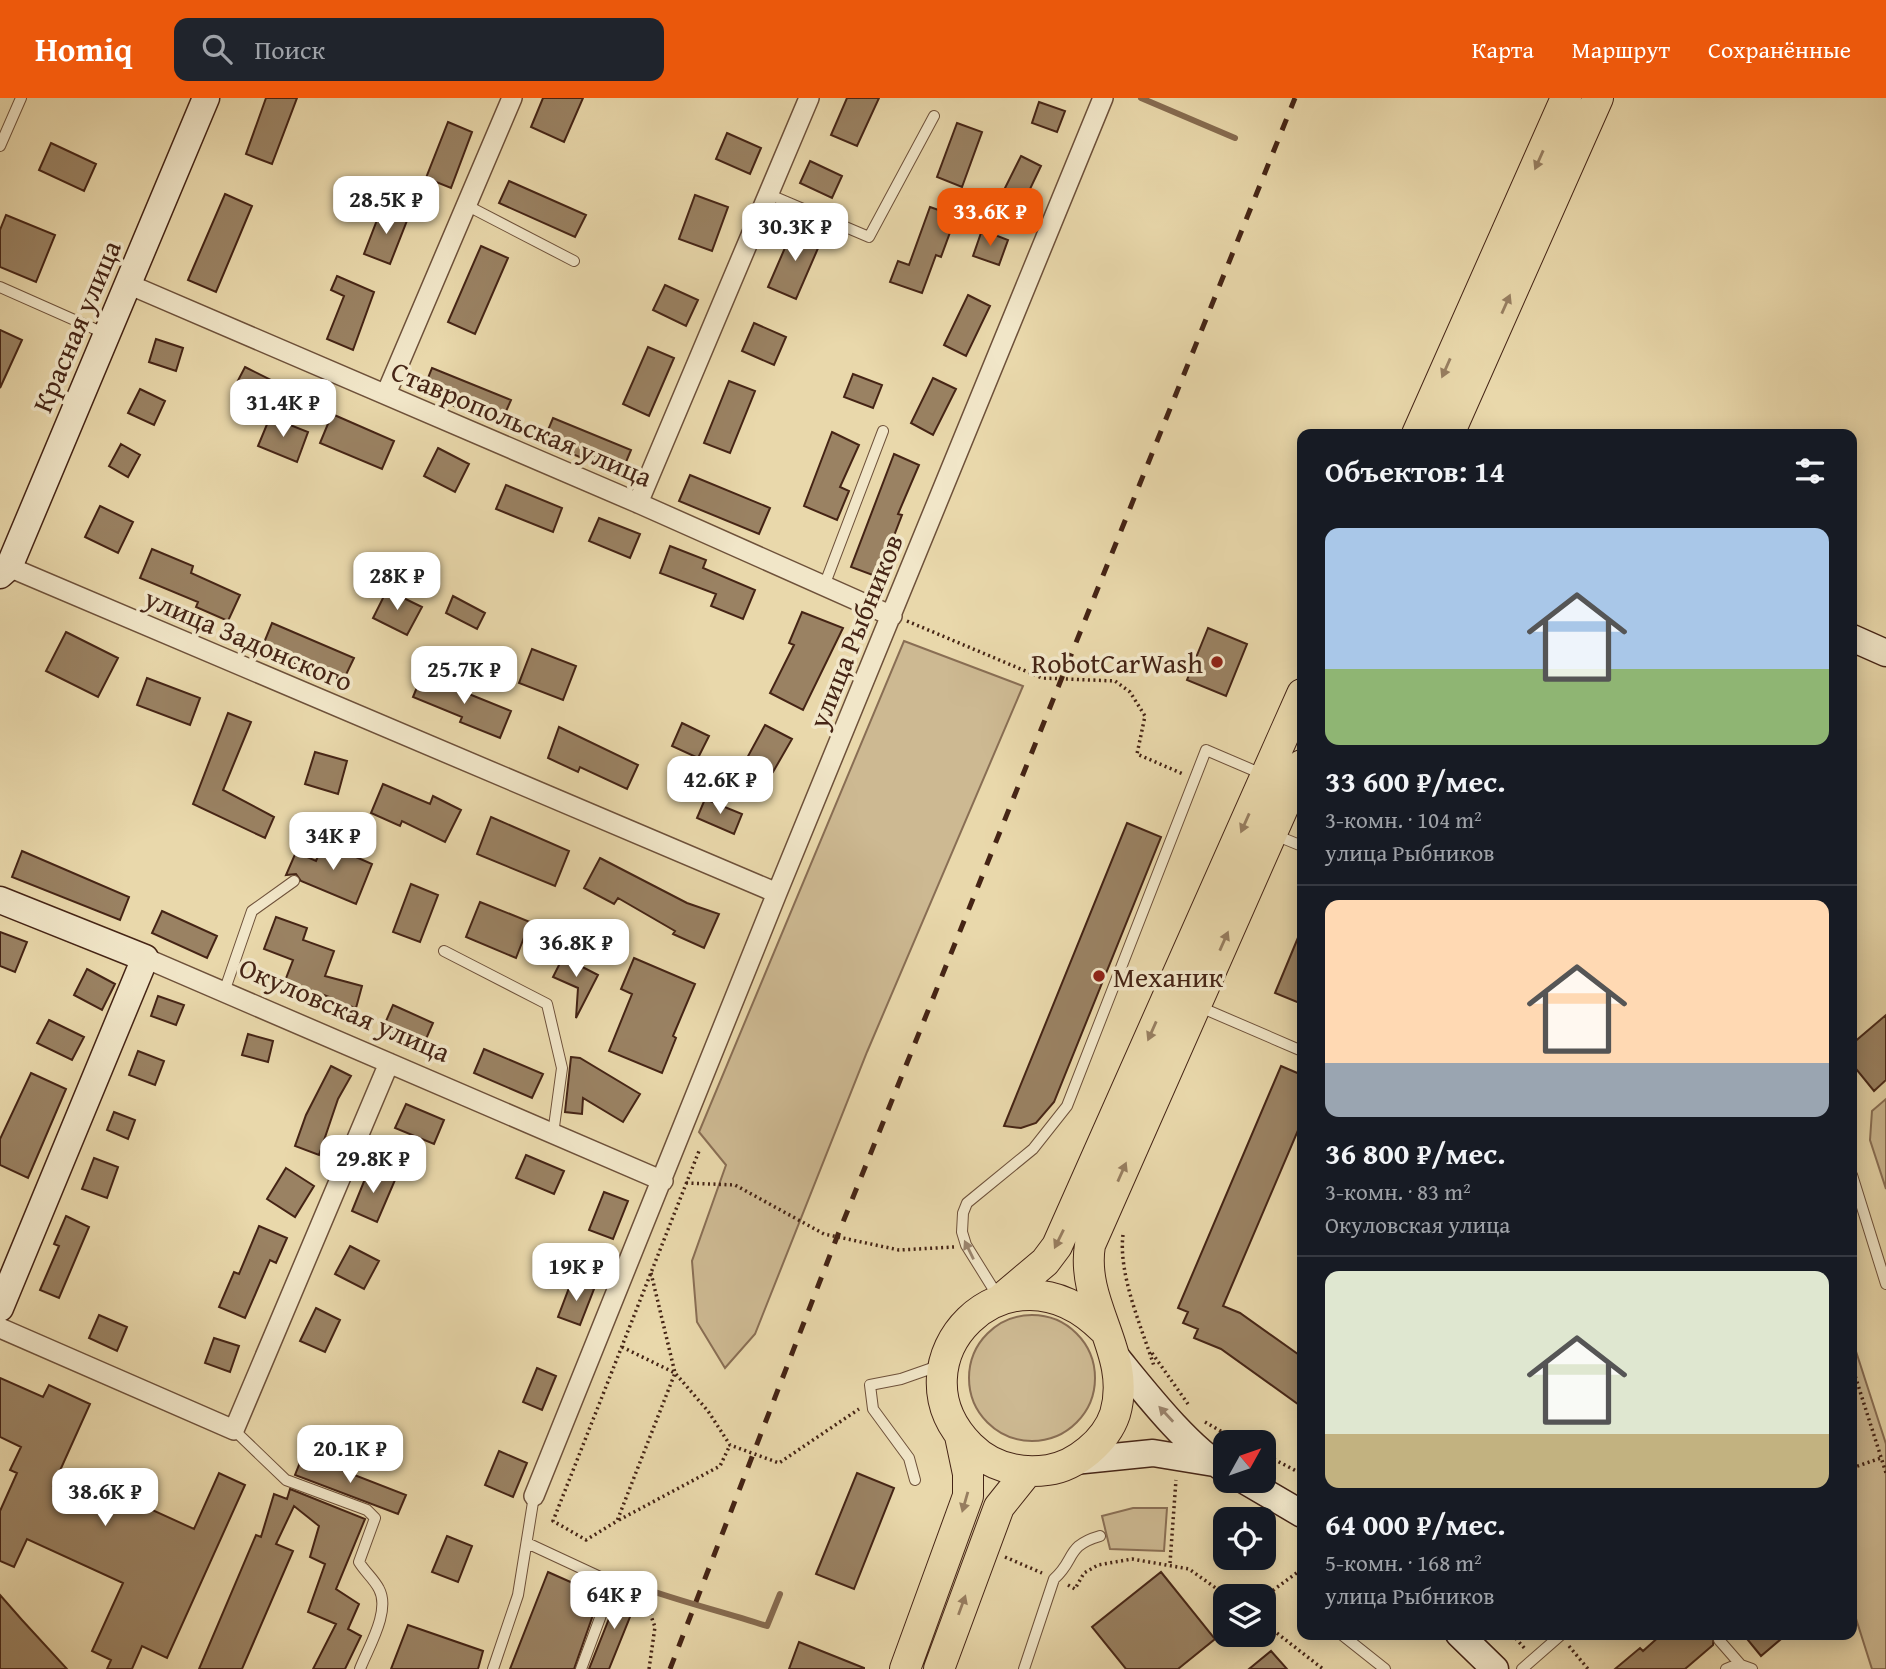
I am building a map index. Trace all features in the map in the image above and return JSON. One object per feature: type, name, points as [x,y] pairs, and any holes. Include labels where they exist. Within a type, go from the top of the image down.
[{"type":"main road","points":[[1419,429],[1566,98]]},
{"type":"main road","points":[[1451,429],[1598,98]]},
{"type":"main road","points":[[905,1669],[968,1496],[968,1474],[960,1436],[945,1403],[944,1364],[953,1342],[966,1322],[1000,1299],[1045,1262],[1057,1246],[1297,705]]},
{"type":"main road","points":[[960,1436],[978,1453],[999,1466],[1027,1472],[1052,1469],[1074,1461],[1098,1442],[1114,1417],[1121,1388],[1117,1358],[1103,1329],[1088,1279],[1090,1245],[1297,776]]},
{"type":"main road","points":[[1000,1299],[1022,1294],[1045,1295],[1067,1301],[1087,1313],[1103,1329]]},
{"type":"main road","points":[[939,1669],[999,1507],[1027,1472]]},
{"type":"street","name":"Красная улица","points":[[5,571],[206,98]]},
{"type":"street","points":[[386,394],[512,98]]},
{"type":"street","points":[[638,503],[809,98]]},
{"type":"street","name":"улица Рыбников","points":[[534,1496],[777,893],[1103,98]]},
{"type":"street","name":"Ставропольская улица","points":[[128,284],[638,503],[892,616]]},
{"type":"street","name":"улица Задонского","points":[[5,571],[777,893]]},
{"type":"street","points":[[1857,640],[1886,653]]},
{"type":"street","name":"Окуловская улица","points":[[0,900],[145,958],[663,1181]]},
{"type":"street","points":[[0,1308],[145,958]]},
{"type":"street","points":[[0,1328],[234,1430],[389,1063]]},
{"type":"street","points":[[1117,1358],[1140,1387],[1213,1459]]},
{"type":"street","points":[[1074,1461],[1153,1453],[1213,1465]]},
{"type":"street","points":[[1266,1493],[1297,1511]]},
{"type":"street","points":[[1465,1640],[1495,1669]]},
{"type":"lane","points":[[0,146],[21,98]]},
{"type":"lane","points":[[767,194],[869,237],[934,116]]},
{"type":"lane","points":[[466,205],[574,261]]},
{"type":"lane","points":[[0,287],[107,335]]},
{"type":"lane","points":[[824,586],[883,431]]},
{"type":"lane","points":[[1000,1299],[966,1245],[962,1233],[963,1213],[967,1203],[1033,1149],[1067,1106],[1206,750],[1266,776]]},
{"type":"lane","points":[[1272,833],[1297,844]]},
{"type":"lane","points":[[224,992],[251,911],[294,881]]},
{"type":"lane","points":[[444,951],[547,1004],[562,1068],[553,1134]]},
{"type":"lane","points":[[1195,1005],[1297,1049]]},
{"type":"lane","points":[[1857,1191],[1886,1284]]},
{"type":"lane","points":[[915,1480],[909,1458],[873,1409],[870,1384],[901,1379],[944,1364]]},
{"type":"lane","points":[[234,1430],[286,1480],[367,1510],[375,1518],[359,1562],[367,1577],[379,1588],[384,1606],[360,1669]]},
{"type":"lane","points":[[493,1669],[519,1595],[534,1496]]},
{"type":"lane","points":[[1024,1669],[1054,1579],[1064,1570],[1072,1550],[1085,1540],[1100,1536]]},
{"type":"lane","points":[[527,1543],[613,1583],[581,1669]]},
{"type":"lane","points":[[1349,1640],[1385,1669]]},
{"type":"lane","points":[[1522,1669],[1555,1640]]},
{"type":"lane","points":[[1719,1640],[1740,1664],[1752,1669]]},
{"type":"lane","points":[[1726,1669],[1740,1664]]},
{"type":"path","points":[[892,616],[918,624],[979,654],[1042,678],[1115,681],[1130,692],[1145,716],[1137,754],[1195,779]]},
{"type":"path","points":[[699,1151],[553,1521],[586,1540],[720,1466],[730,1445]]},
{"type":"path","points":[[663,1181],[735,1185],[824,1234],[837,1237],[899,1250],[966,1245]]},
{"type":"path","points":[[1123,1234],[1121,1247],[1129,1282],[1156,1373]]},
{"type":"path","points":[[617,1521],[676,1373],[651,1273]]},
{"type":"path","points":[[622,1347],[676,1373],[708,1411],[730,1445],[779,1463],[871,1401]]},
{"type":"path","points":[[1148,1347],[1171,1385],[1191,1408]]},
{"type":"path","points":[[1857,1382],[1886,1473]]},
{"type":"path","points":[[1197,1414],[1206,1424],[1217,1430]]},
{"type":"path","points":[[1857,1466],[1881,1458]]},
{"type":"path","points":[[1276,1460],[1297,1471]]},
{"type":"path","points":[[1170,1564],[1176,1478]]},
{"type":"path","points":[[1005,1557],[1075,1589],[1084,1573],[1110,1561],[1132,1559],[1189,1569],[1213,1586]]},
{"type":"path","points":[[1276,1588],[1297,1573]]},
{"type":"path","points":[[637,1577],[655,1627],[649,1669]]},
{"type":"path","points":[[1276,1632],[1323,1669]]},
{"type":"path","points":[[1565,1640],[1588,1669]]},
{"type":"shaded area","points":[[904,641],[1023,686],[867,1052],[755,1334],[725,1368],[697,1322],[692,1261],[726,1165],[699,1132]]},
{"type":"shaded area","points":[[1886,1099],[1886,1189],[1870,1140],[1872,1111]]},
{"type":"shaded area","points":[[1032,1315],[1056,1320],[1077,1333],[1090,1354],[1095,1378],[1090,1402],[1077,1423],[1056,1436],[1032,1441],[1008,1436],[987,1423],[974,1402],[969,1378],[974,1354],[987,1333],[1008,1320]]},
{"type":"shaded area","points":[[1857,1354],[1886,1444],[1886,1669],[1872,1669],[1857,1622]]},
{"type":"shaded area","points":[[1133,1508],[1167,1508],[1164,1551],[1110,1549],[1102,1516]]},
{"type":"building","points":[[266,98],[297,98],[272,164],[246,154]]},
{"type":"building","points":[[543,98],[583,98],[564,142],[531,127]]},
{"type":"building","points":[[847,98],[879,98],[857,146],[831,135]]},
{"type":"building","points":[[1039,102],[1065,111],[1057,132],[1032,123]]},
{"type":"building","points":[[448,122],[472,132],[451,188],[426,178]]},
{"type":"building","points":[[957,123],[982,132],[962,187],[937,177]]},
{"type":"building","points":[[727,133],[761,148],[750,174],[716,159]]},
{"type":"building","points":[[51,143],[96,164],[84,191],[39,170]]},
{"type":"building","points":[[1021,156],[1041,166],[1020,210],[999,200]]},
{"type":"building","points":[[810,161],[842,176],[832,198],[800,183]]},
{"type":"building","points":[[509,181],[586,215],[575,237],[499,203]]},
{"type":"building","points":[[225,194],[252,206],[216,292],[188,280]]},
{"type":"building","points":[[695,195],[728,207],[712,251],[679,239]]},
{"type":"building","points":[[382,207],[408,218],[390,264],[364,254]]},
{"type":"building","points":[[930,207],[956,216],[941,257],[936,255],[922,293],[890,282],[898,261],[909,265]]},
{"type":"building","points":[[6,215],[55,235],[36,282],[0,267],[0,230]]},
{"type":"building","points":[[794,227],[822,239],[796,299],[768,287]]},
{"type":"building","points":[[982,230],[1008,240],[999,265],[973,256]]},
{"type":"building","points":[[481,246],[508,258],[475,334],[448,322]]},
{"type":"building","points":[[337,276],[374,292],[353,350],[327,339],[344,296],[331,290]]},
{"type":"building","points":[[665,285],[698,300],[686,326],[653,310]]},
{"type":"building","points":[[968,295],[990,306],[966,356],[944,345]]},
{"type":"building","points":[[754,323],[786,337],[774,365],[742,351]]},
{"type":"building","points":[[0,330],[22,340],[0,388]]},
{"type":"building","points":[[156,339],[183,348],[176,371],[149,362]]},
{"type":"building","points":[[648,347],[674,358],[649,416],[623,404]]},
{"type":"building","points":[[245,367],[285,387],[272,413],[232,392]]},
{"type":"building","points":[[432,368],[511,400],[500,425],[422,393]]},
{"type":"building","points":[[853,374],[882,385],[873,408],[844,397]]},
{"type":"building","points":[[933,378],[956,389],[933,435],[911,423]]},
{"type":"building","points":[[729,381],[755,391],[730,453],[704,443]]},
{"type":"building","points":[[140,389],[165,401],[154,425],[128,413]]},
{"type":"building","points":[[332,414],[394,441],[382,469],[320,443]]},
{"type":"building","points":[[270,417],[308,432],[297,462],[258,446]]},
{"type":"building","points":[[553,418],[631,450],[621,474],[543,442]]},
{"type":"building","points":[[832,432],[859,445],[840,487],[849,491],[837,520],[804,506]]},
{"type":"building","points":[[121,444],[140,455],[128,477],[109,466]]},
{"type":"building","points":[[438,448],[469,464],[455,492],[424,476]]},
{"type":"building","points":[[894,454],[919,465],[898,514],[902,515],[878,577],[851,567]]},
{"type":"building","points":[[690,475],[770,508],[759,534],[679,501]]},
{"type":"building","points":[[506,485],[562,508],[553,532],[496,509]]},
{"type":"building","points":[[100,506],[133,522],[118,553],[85,537]]},
{"type":"building","points":[[599,518],[640,534],[630,558],[589,541]]},
{"type":"building","points":[[670,546],[706,560],[703,568],[755,590],[743,619],[711,606],[716,594],[660,573]]},
{"type":"building","points":[[152,549],[193,566],[191,573],[240,595],[228,621],[196,607],[198,602],[140,578]]},
{"type":"building","points":[[387,590],[422,607],[407,635],[373,618]]},
{"type":"building","points":[[453,596],[485,613],[477,629],[446,613]]},
{"type":"building","points":[[802,612],[843,628],[803,710],[770,693],[794,645],[789,643]]},
{"type":"building","points":[[272,623],[354,658],[343,681],[298,659],[296,665],[261,650]]},
{"type":"building","name":"RobotCarWash","points":[[1208,628],[1247,644],[1226,696],[1187,680]]},
{"type":"building","points":[[66,632],[118,658],[98,697],[46,671]]},
{"type":"building","points":[[532,649],[576,666],[563,700],[519,683]]},
{"type":"building","points":[[422,675],[511,711],[500,738],[460,722],[462,717],[413,697]]},
{"type":"building","points":[[147,678],[200,698],[190,725],[137,705]]},
{"type":"building","points":[[228,713],[251,722],[223,790],[274,817],[265,838],[193,804]]},
{"type":"building","points":[[682,723],[709,736],[698,758],[672,746]]},
{"type":"building","points":[[765,725],[792,739],[773,772],[747,758]]},
{"type":"building","points":[[559,727],[638,765],[627,789],[580,767],[578,772],[548,758]]},
{"type":"building","points":[[315,752],[347,761],[338,794],[305,784]]},
{"type":"building","points":[[383,784],[430,804],[433,796],[461,810],[445,842],[402,821],[400,826],[371,813]]},
{"type":"building","points":[[705,799],[742,814],[734,834],[697,818]]},
{"type":"building","points":[[491,817],[569,851],[555,886],[477,854]]},
{"type":"building","points":[[1127,823],[1161,837],[1054,1102],[1036,1123],[1021,1128],[1004,1126]]},
{"type":"building","points":[[324,843],[372,864],[356,904],[301,881],[296,874],[286,875],[296,852],[316,861]]},
{"type":"building","points":[[22,851],[129,897],[120,920],[12,877]]},
{"type":"building","points":[[600,858],[687,903],[719,914],[704,948],[673,934],[675,931],[618,898],[614,904],[584,888]]},
{"type":"building","points":[[411,884],[438,895],[420,942],[393,932]]},
{"type":"building","points":[[480,902],[530,922],[516,958],[466,937]]},
{"type":"building","points":[[162,911],[217,936],[207,958],[152,933]]},
{"type":"building","points":[[276,917],[307,928],[303,940],[334,951],[325,976],[362,986],[356,1008],[285,981],[293,960],[264,949]]},
{"type":"building","points":[[0,932],[27,942],[15,972],[0,966]]},
{"type":"building","points":[[1297,940],[1297,1002],[1275,993]]},
{"type":"building","points":[[563,957],[598,975],[576,1018],[578,988],[553,977]]},
{"type":"building","points":[[634,958],[695,984],[673,1036],[676,1038],[662,1073],[609,1051],[632,994],[621,989]]},
{"type":"building","points":[[87,969],[115,984],[102,1010],[74,995]]},
{"type":"building","points":[[158,996],[184,1005],[176,1025],[151,1016]]},
{"type":"building","points":[[393,1005],[433,1023],[423,1046],[383,1028]]},
{"type":"building","points":[[1886,1015],[1886,1080],[1874,1091],[1857,1070],[1857,1040]]},
{"type":"building","points":[[49,1020],[84,1037],[72,1060],[37,1043]]},
{"type":"building","points":[[248,1034],[273,1041],[268,1062],[242,1055]]},
{"type":"building","points":[[484,1049],[543,1074],[532,1098],[474,1073]]},
{"type":"building","points":[[138,1051],[164,1061],[155,1085],[129,1075]]},
{"type":"building","points":[[571,1057],[580,1058],[640,1094],[623,1122],[583,1098],[582,1114],[565,1112]]},
{"type":"building","points":[[331,1066],[351,1076],[338,1099],[319,1155],[295,1146],[306,1115]]},
{"type":"building","points":[[1281,1066],[1297,1073],[1297,1133],[1223,1306],[1240,1313],[1297,1353],[1297,1403],[1221,1349],[1194,1338],[1198,1329],[1183,1323],[1188,1312],[1178,1308]]},
{"type":"building","points":[[31,1073],[66,1089],[28,1178],[0,1165],[0,1139]]},
{"type":"building","points":[[406,1104],[444,1120],[434,1144],[395,1128]]},
{"type":"building","points":[[114,1112],[135,1120],[128,1139],[107,1130]]},
{"type":"building","points":[[526,1155],[564,1171],[554,1194],[516,1178]]},
{"type":"building","points":[[94,1158],[118,1167],[107,1198],[82,1189]]},
{"type":"building","points":[[286,1168],[314,1186],[295,1217],[267,1199]]},
{"type":"building","points":[[369,1169],[395,1180],[377,1222],[352,1211]]},
{"type":"building","points":[[604,1192],[628,1201],[613,1239],[589,1230]]},
{"type":"building","points":[[66,1216],[89,1227],[59,1298],[40,1290],[59,1246],[54,1244]]},
{"type":"building","points":[[259,1226],[287,1238],[276,1263],[270,1260],[245,1318],[219,1307],[234,1272],[239,1274]]},
{"type":"building","points":[[350,1246],[379,1261],[364,1289],[335,1274]]},
{"type":"building","points":[[572,1280],[594,1289],[580,1325],[558,1317]]},
{"type":"building","points":[[316,1308],[340,1320],[325,1352],[300,1341]]},
{"type":"building","points":[[99,1315],[127,1327],[117,1351],[89,1338]]},
{"type":"building","points":[[214,1338],[239,1346],[230,1372],[205,1363]]},
{"type":"building","points":[[537,1368],[556,1376],[542,1410],[523,1402]]},
{"type":"building","points":[[0,1378],[43,1397],[49,1385],[90,1404],[53,1486],[94,1504],[102,1487],[194,1529],[219,1473],[245,1485],[167,1658],[142,1646],[132,1669],[107,1669],[111,1660],[92,1651],[123,1583],[27,1539],[14,1567],[0,1561],[0,1511],[17,1473],[10,1470],[21,1447],[0,1437]]},
{"type":"building","points":[[499,1451],[527,1463],[513,1497],[485,1485]]},
{"type":"building","points":[[303,1455],[406,1495],[398,1514],[295,1475]]},
{"type":"building","points":[[857,1473],[894,1488],[854,1589],[816,1574]]},
{"type":"building","points":[[290,1489],[365,1519],[336,1589],[359,1604],[348,1629],[361,1636],[345,1669],[313,1669],[336,1624],[308,1612],[325,1564],[310,1557],[319,1526],[294,1506],[276,1544],[293,1551],[242,1669],[199,1669],[256,1535],[261,1537],[274,1494],[287,1499]]},
{"type":"building","points":[[447,1536],[472,1546],[458,1582],[432,1572]]},
{"type":"building","points":[[548,1572],[600,1595],[574,1669],[510,1669]]},
{"type":"building","points":[[1161,1572],[1213,1637],[1213,1641],[1178,1669],[1126,1669],[1092,1627]]},
{"type":"building","points":[[620,1591],[638,1597],[609,1669],[589,1669]]},
{"type":"building","points":[[0,1595],[22,1620],[67,1669],[0,1669]]},
{"type":"building","points":[[408,1625],[483,1651],[478,1669],[391,1669]]},
{"type":"building","points":[[1655,1640],[1713,1640],[1713,1645],[1685,1669],[1615,1669],[1640,1648],[1643,1651]]},
{"type":"building","points":[[1748,1640],[1780,1640],[1761,1656]]},
{"type":"building","points":[[799,1642],[864,1668],[864,1669],[789,1669]]},
{"type":"building","points":[[1271,1651],[1287,1669],[1249,1669]]},
{"type":"waterway","points":[[1141,98],[1235,138]]},
{"type":"waterway","points":[[621,1580],[767,1626],[780,1594]]},
{"type":"railway","points":[[670,1669],[837,1237],[1295,98]]},
{"type":"place","name":"RobotCarWash","points":[[1217,662]]},
{"type":"place","name":"Механик","points":[[1099,976]]}]
